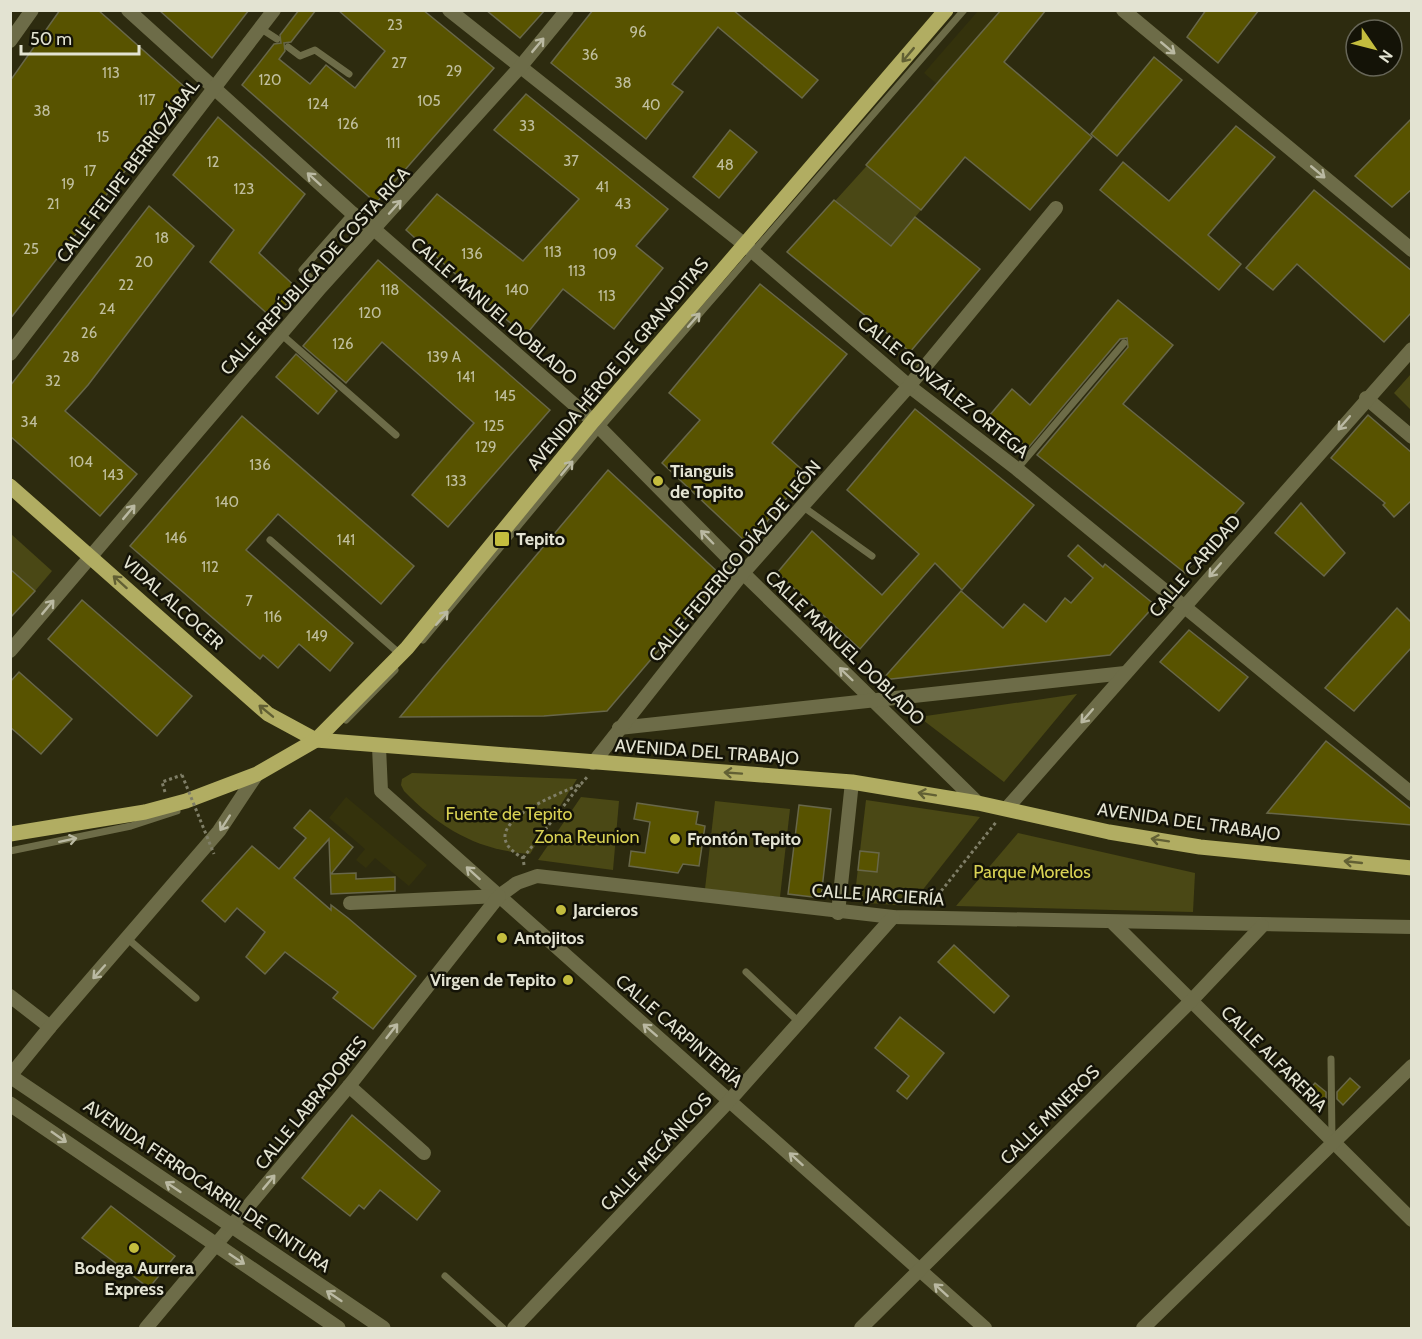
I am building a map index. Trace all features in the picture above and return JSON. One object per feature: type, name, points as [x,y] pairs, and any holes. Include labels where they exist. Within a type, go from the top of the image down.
[{"type":"main road","name":"AVENIDA HÉROE DE GRANADITAS","points":[[320,740],[401,655],[749,249],[946,10]]},
{"type":"main road","name":"VIDAL ALCOCER","points":[[10,486],[268,714],[320,740]]},
{"type":"main road","name":"AVENIDA DEL TRABAJO","points":[[320,740],[379,747],[852,782],[1007,808],[1109,832],[1200,847],[1412,868]]},
{"type":"main road","points":[[10,834],[144,812],[186,801],[254,779],[320,740]]},
{"type":"street","points":[[10,41],[32,10]]},
{"type":"street","name":"CALLE MANUEL DOBLADO","points":[[128,10],[352,213],[375,230],[597,425],[743,573],[978,803]]},
{"type":"street","name":"CALLE FELIPE BERRIOZÁBAL","points":[[10,354],[274,10]]},
{"type":"street","name":"CALLE GONZÁLEZ ORTEGA","points":[[449,10],[749,249],[909,386],[1017,469],[1412,795]]},
{"type":"street","points":[[1122,10],[1412,250]]},
{"type":"street","name":"CALLE REPÚBLICA DE COSTA RICA","points":[[10,651],[321,287],[521,66],[565,11]]},
{"type":"street","name":"CALLE FEDERICO DÍAZ DE LEÓN","points":[[596,763],[619,728],[743,573],[909,386],[1056,208]]},
{"type":"street","name":"CALLE CARIDAD","points":[[1007,808],[1366,398],[1412,349]]},
{"type":"street","points":[[1366,398],[1412,436]]},
{"type":"street","points":[[619,728],[875,702],[1125,673]]},
{"type":"street","name":"CALLE CARPINTERÍA","points":[[379,747],[381,791],[985,1329]]},
{"type":"street","points":[[11,1076],[50,1026],[128,939],[219,831],[254,779]]},
{"type":"street","points":[[838,913],[852,782]]},
{"type":"street","name":"CALLE JARCIERÍA","points":[[526,879],[537,876],[838,913],[892,917],[1262,926],[1412,927]]},
{"type":"street","points":[[350,903],[499,896],[526,879]]},
{"type":"street","name":"CALLE LABRADORES","points":[[146,1329],[349,1086],[499,896]]},
{"type":"street","name":"CALLE MECÁNICOS","points":[[514,1329],[730,1100],[892,917]]},
{"type":"street","name":"CALLE ALFARERIA","points":[[1113,923],[1332,1144],[1412,1220]]},
{"type":"street","name":"CALLE MINEROS","points":[[861,1329],[1191,1001],[1262,926]]},
{"type":"street","points":[[10,996],[50,1026]]},
{"type":"street","points":[[1143,1329],[1412,1066]]},
{"type":"street","name":"AVENIDA FERROCARRIL DE CINTURA","points":[[11,1076],[383,1329]]},
{"type":"street","points":[[349,1086],[424,1154]]},
{"type":"street","points":[[10,1104],[338,1329]]},
{"type":"lane","points":[[749,249],[964,10]]},
{"type":"lane","points":[[260,28],[277,39]]},
{"type":"lane","points":[[288,47],[300,56],[315,50],[349,74]]},
{"type":"lane","points":[[321,287],[302,270],[352,213]]},
{"type":"lane","points":[[281,334],[396,435]]},
{"type":"lane","points":[[1017,469],[1124,343]]},
{"type":"lane","points":[[320,740],[384,683],[444,616],[597,425]]},
{"type":"lane","points":[[802,506],[872,556]]},
{"type":"lane","points":[[270,540],[401,655]]},
{"type":"lane","points":[[10,851],[131,826],[254,779]]},
{"type":"lane","points":[[128,939],[195,998]]},
{"type":"lane","points":[[746,972],[800,1023]]},
{"type":"lane","points":[[1331,1059],[1332,1144]]},
{"type":"lane","points":[[446,1276],[503,1329]]},
{"type":"path","points":[[526,879],[523,858],[596,763]]},
{"type":"path","points":[[162,782],[182,775],[214,854]]},
{"type":"path","points":[[523,858],[509,850],[506,843],[508,828],[516,815],[581,784]]},
{"type":"path","points":[[920,918],[1007,808]]},
{"type":"shaded area","points":[[978,11],[1000,11],[957,60],[1008,104],[937,84],[924,73]]},
{"type":"shaded area","points":[[346,797],[427,865],[409,886],[375,858],[366,868],[356,860],[365,849],[329,818]]},
{"type":"green space","points":[[892,138],[946,180],[891,246],[835,201]]},
{"type":"green space","points":[[1411,374],[1411,410],[1394,393]]},
{"type":"green space","points":[[11,534],[52,571],[35,591],[11,569]]},
{"type":"green space","points":[[1077,694],[1004,782],[919,717]]},
{"type":"green space","name":"Fuente de Tepito","points":[[412,773],[577,779],[530,854],[493,848],[446,827],[404,791],[401,785],[402,779]]},
{"type":"green space","name":"Zona Reunion","points":[[581,797],[619,801],[613,870],[538,860]]},
{"type":"green space","name":"Parque Morelos","points":[[866,800],[980,817],[910,906],[854,902]]},
{"type":"green space","points":[[715,801],[790,809],[780,897],[705,889]]},
{"type":"green space","name":"Parque Morelos","points":[[1018,833],[1195,873],[1193,912],[956,906]]},
{"type":"building","points":[[60,10],[98,10],[188,90],[10,319],[10,81]]},
{"type":"building","points":[[159,10],[249,10],[212,58]]},
{"type":"building","points":[[299,10],[316,10],[291,42],[284,43],[285,51],[279,59],[310,84],[326,65],[355,88],[385,51],[338,10],[423,10],[494,68],[376,203],[242,85],[274,44],[281,43],[280,35]]},
{"type":"building","points":[[486,10],[545,10],[520,38]]},
{"type":"building","points":[[593,10],[733,10],[818,80],[802,98],[718,27],[672,84],[683,92],[646,139],[551,63]]},
{"type":"building","points":[[1001,10],[1046,10],[1004,62],[1092,137],[1030,210],[965,157],[921,210],[866,165]]},
{"type":"building","points":[[1206,10],[1259,10],[1218,63],[1187,37]]},
{"type":"building","points":[[1154,57],[1182,80],[1117,156],[1091,134]]},
{"type":"building","points":[[526,94],[668,209],[636,246],[663,268],[614,329],[563,289],[525,336],[406,230],[437,194],[523,261],[579,199],[494,130]]},
{"type":"building","points":[[218,117],[305,194],[259,253],[299,290],[273,319],[210,262],[234,230],[173,175]]},
{"type":"building","points":[[1412,118],[1412,189],[1392,207],[1355,176]]},
{"type":"building","points":[[1236,126],[1275,157],[1208,235],[1241,264],[1219,290],[1100,190],[1123,162],[1169,201]]},
{"type":"building","points":[[730,130],[757,152],[719,198],[693,177]]},
{"type":"building","points":[[1314,190],[1412,271],[1412,312],[1384,342],[1297,264],[1273,290],[1246,268]]},
{"type":"building","points":[[834,200],[891,246],[915,217],[980,269],[910,352],[787,252]]},
{"type":"building","points":[[149,206],[194,246],[88,385],[65,411],[137,474],[100,516],[10,436],[10,386]]},
{"type":"building","points":[[378,260],[550,410],[448,527],[412,495],[474,423],[382,342],[346,383],[303,346]]},
{"type":"building","points":[[760,284],[847,354],[772,443],[807,474],[748,544],[662,463],[700,420],[669,393]]},
{"type":"building","points":[[1118,300],[1173,345],[1123,404],[1244,503],[1185,573],[1037,455],[1128,347],[1127,338],[1120,339],[1028,448],[989,416],[1012,389],[1030,405]]},
{"type":"building","points":[[296,354],[337,391],[318,414],[276,377]]},
{"type":"building","points":[[915,409],[1034,505],[962,590],[935,563],[860,649],[777,573],[812,531],[882,595],[919,554],[847,490]]},
{"type":"building","points":[[1368,415],[1412,453],[1411,501],[1394,517],[1383,505],[1385,503],[1331,458]]},
{"type":"building","points":[[242,416],[414,566],[381,604],[278,514],[246,550],[353,643],[330,671],[299,644],[278,668],[263,655],[260,659],[130,546]]},
{"type":"building","points":[[608,470],[722,576],[607,711],[544,716],[400,717]]},
{"type":"building","points":[[1301,503],[1345,553],[1324,576],[1275,533]]},
{"type":"building","points":[[1078,545],[1103,567],[1105,564],[1155,605],[1110,655],[882,680],[961,591],[1003,628],[1024,604],[1046,622],[1065,598],[1071,603],[1093,578],[1068,556]]},
{"type":"building","points":[[10,569],[35,591],[10,618]]},
{"type":"building","points":[[82,600],[192,696],[157,736],[48,639]]},
{"type":"building","points":[[1397,608],[1412,623],[1412,647],[1354,711],[1325,688]]},
{"type":"building","points":[[1189,630],[1248,677],[1219,711],[1160,662]]},
{"type":"building","points":[[19,672],[72,719],[41,754],[10,727],[10,682]]},
{"type":"building","points":[[1326,741],[1412,810],[1412,825],[1267,813]]},
{"type":"building","name":"Frontón Tepito","points":[[637,803],[698,812],[696,824],[705,826],[699,866],[683,864],[678,873],[629,866],[631,851],[645,853],[650,822],[634,819]]},
{"type":"building","points":[[799,805],[831,809],[821,898],[788,894]]},
{"type":"building","points":[[310,810],[353,847],[331,874],[356,873],[356,879],[395,877],[395,891],[331,894],[329,839],[294,878],[331,910],[331,905],[348,918],[416,976],[373,1029],[333,998],[338,992],[285,952],[265,974],[246,957],[265,932],[237,908],[225,922],[202,901],[252,846],[279,869],[306,838],[294,828]]},
{"type":"building","points":[[860,851],[879,853],[877,872],[858,870]]},
{"type":"building","points":[[954,945],[1009,996],[994,1013],[938,962]]},
{"type":"building","points":[[900,1017],[944,1053],[907,1099],[897,1091],[909,1076],[875,1048]]},
{"type":"building","points":[[1350,1078],[1360,1087],[1343,1105],[1337,1099],[1337,1092]]},
{"type":"building","points":[[1315,1083],[1326,1092],[1326,1098],[1321,1104],[1307,1092]]},
{"type":"building","points":[[352,1115],[440,1191],[417,1220],[380,1190],[364,1209],[359,1205],[350,1216],[302,1178]]},
{"type":"building","points":[[111,1206],[175,1256],[149,1288],[82,1238]]},
{"type":"place","name":"Tianguis de Topito","points":[[658,481]]},
{"type":"place","name":"Tepito","points":[[502,539]]},
{"type":"place","name":"Frontón Tepito","points":[[675,839]]},
{"type":"place","name":"Jarcieros","points":[[561,910]]},
{"type":"place","name":"Antojitos","points":[[502,938]]},
{"type":"place","name":"Virgen de Tepito","points":[[568,980]]},
{"type":"place","name":"Bodega Aurrera Express","points":[[134,1248]]}]
